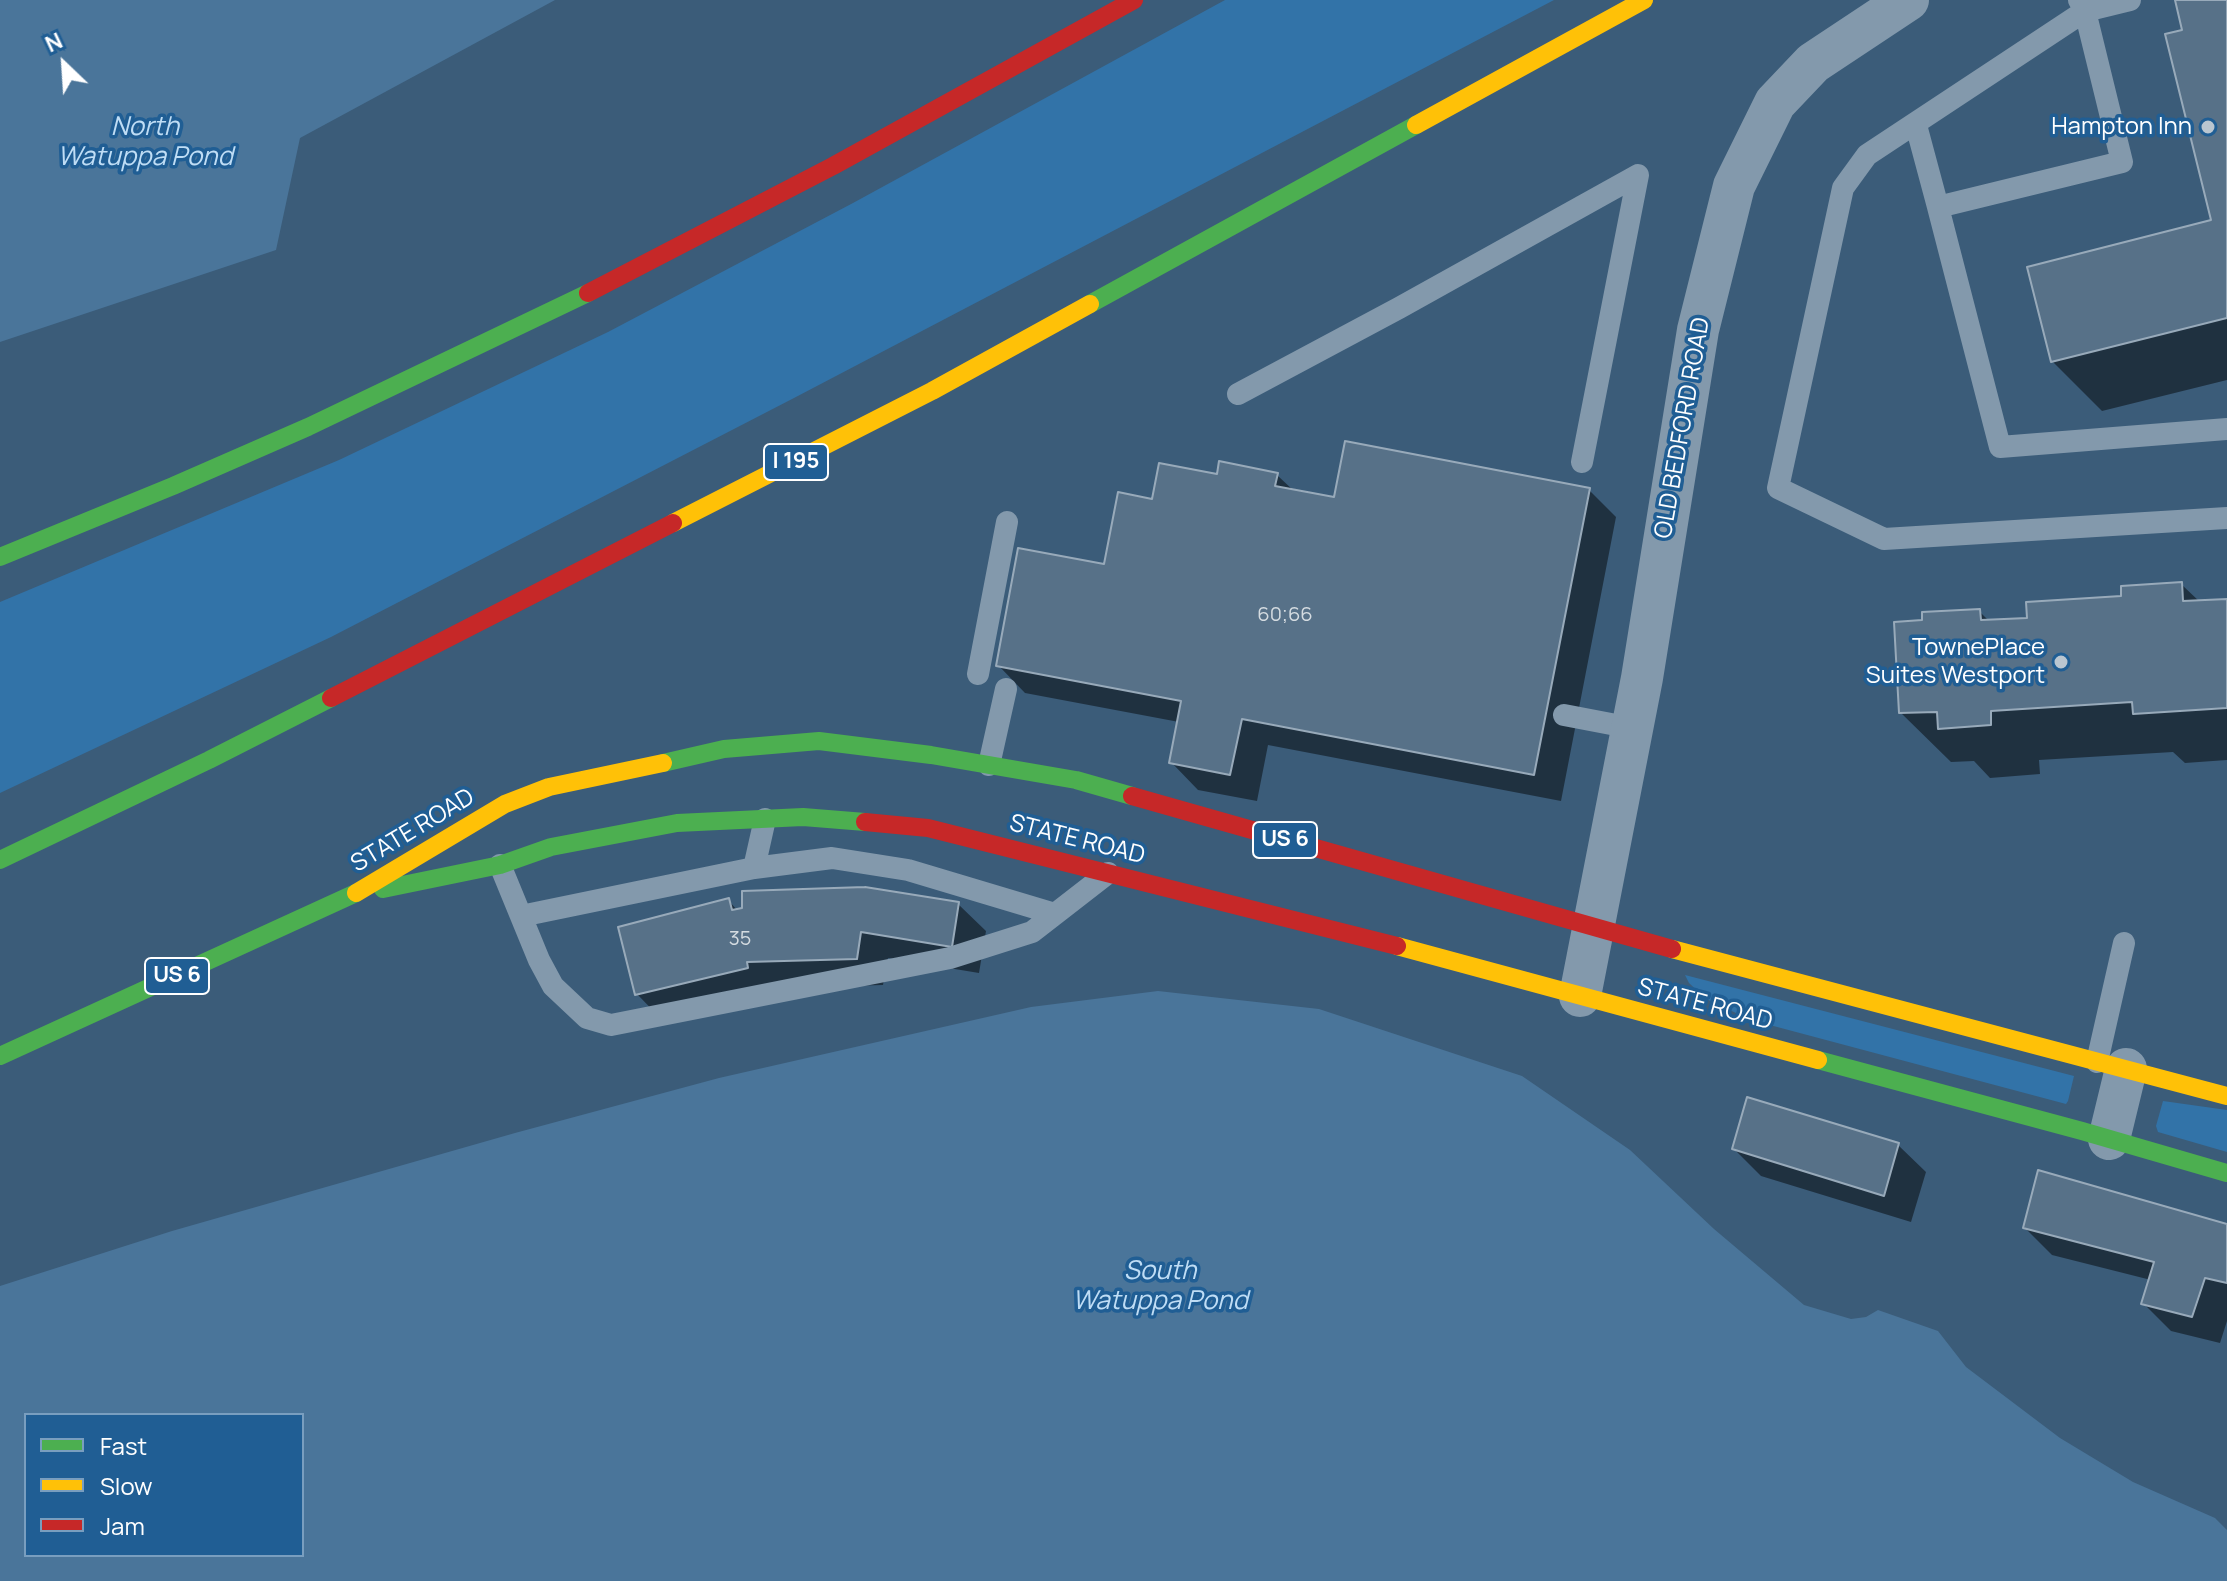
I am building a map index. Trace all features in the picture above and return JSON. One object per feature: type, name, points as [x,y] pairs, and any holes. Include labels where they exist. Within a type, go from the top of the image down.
[{"type":"main road","points":[[0,557],[295,433],[572,301],[833,166],[1134,0]]},
{"type":"main road","name":"I 195","points":[[0,860],[209,760],[919,398],[1644,0]]},
{"type":"main road","name":"STATE ROAD","points":[[353,895],[505,804],[549,787],[724,749],[819,741],[931,755],[1076,780],[1593,928],[2227,1096]]},
{"type":"main road","name":"STATE ROAD","points":[[353,895],[500,865],[551,847],[677,823],[803,817],[928,828],[1348,933],[2227,1173]]},
{"type":"main road","name":"US 6","points":[[0,1056],[353,895]]},
{"type":"street","name":"OLD BEDFORD ROAD","points":[[1580,996],[1632,728],[1698,330],[1734,186],[1775,103],[1813,63],[1908,0]]},
{"type":"street","points":[[2109,1139],[2112,1066]]},
{"type":"lane","points":[[2130,0],[2082,5],[1916,125],[1867,155],[1843,188],[1778,488],[1884,539],[2227,518]]},
{"type":"lane","points":[[1938,207],[2122,162],[2082,5]]},
{"type":"lane","points":[[1916,125],[2000,447],[2227,429]]},
{"type":"lane","points":[[1238,394],[1638,175],[1582,462]]},
{"type":"lane","points":[[978,674],[1007,522]]},
{"type":"lane","points":[[989,765],[1006,689]]},
{"type":"lane","points":[[1564,715],[1632,728]]},
{"type":"lane","points":[[754,868],[765,819]]},
{"type":"lane","points":[[521,916],[754,868],[832,858],[908,870],[1055,914]]},
{"type":"lane","points":[[500,865],[553,986],[587,1018],[611,1025],[950,958],[1032,932],[1109,872]]},
{"type":"lane","points":[[2112,1066],[2124,943]]},
{"type":"shaded area","points":[[1225,0],[1554,0],[331,637],[0,793],[0,602],[339,460],[608,332],[853,203]]},
{"type":"shaded area","points":[[1685,975],[2074,1076],[2068,1101],[2066,1104],[1751,1020],[1706,999]]},
{"type":"shaded area","points":[[2163,1101],[2227,1110],[2227,1152],[2158,1132],[2156,1126]]},
{"type":"water","name":"North Watuppa Pond","points":[[0,0],[555,0],[300,138],[276,250],[0,342]]},
{"type":"water","name":"South Watuppa Pond","points":[[1158,991],[1319,1009],[1522,1076],[1630,1150],[1714,1229],[1804,1305],[1851,1319],[1866,1317],[1878,1310],[1938,1331],[1966,1367],[2060,1438],[2133,1482],[2215,1518],[2227,1530],[2227,1581],[0,1581],[0,1286],[172,1231],[719,1078],[1031,1007]]},
{"type":"building","name":"Hampton Inn","points":[[2175,0],[2227,0],[2227,318],[2051,362],[2027,267],[2211,220],[2165,34],[2182,30]]},
{"type":"building","points":[[1345,441],[1590,488],[1534,775],[1242,719],[1230,775],[1169,763],[1181,701],[996,666],[1018,548],[1104,564],[1118,492],[1152,499],[1159,463],[1217,474],[1219,461],[1278,473],[1275,486],[1334,497]]},
{"type":"building","name":"TownePlace Suites Westport","points":[[2182,582],[2183,601],[2227,599],[2227,708],[2133,714],[2132,702],[1991,711],[1991,725],[1938,729],[1937,712],[1899,713],[1894,622],[1922,620],[1922,612],[1980,609],[1981,620],[2027,618],[2026,602],[2121,596],[2121,586]]},
{"type":"building","points":[[865,887],[959,902],[952,947],[861,932],[857,959],[747,962],[748,968],[635,995],[618,927],[729,898],[732,910],[742,908],[742,891]]},
{"type":"building","points":[[1747,1097],[1899,1143],[1884,1196],[1732,1149]]},
{"type":"building","points":[[2038,1170],[2227,1224],[2227,1283],[2205,1278],[2192,1317],[2141,1304],[2154,1262],[2023,1228]]},
{"type":"traffic: fast","points":[[1090,304],[1416,125]]},
{"type":"traffic: fast","points":[[0,557],[308,427],[588,293]]},
{"type":"traffic: fast","points":[[0,860],[331,698]]},
{"type":"traffic: fast","points":[[663,763],[724,749],[819,741],[931,755],[1076,780],[1132,796]]},
{"type":"traffic: fast","points":[[383,889],[500,865],[551,847],[677,823],[803,817],[865,822]]},
{"type":"traffic: fast","points":[[0,1056],[356,893]]},
{"type":"traffic: fast","points":[[1818,1060],[2227,1173]]},
{"type":"traffic: slow","points":[[1416,125],[1644,0]]},
{"type":"traffic: slow","points":[[673,523],[932,391],[1090,304]]},
{"type":"traffic: slow","points":[[356,893],[505,804],[549,787],[663,763]]},
{"type":"traffic: slow","points":[[1397,946],[1818,1060]]},
{"type":"traffic: slow","points":[[1672,949],[2227,1096]]},
{"type":"traffic: jam","points":[[588,293],[833,166],[1134,0]]},
{"type":"traffic: jam","points":[[331,698],[673,523]]},
{"type":"traffic: jam","points":[[1132,796],[1672,949]]},
{"type":"traffic: jam","points":[[865,822],[928,828],[1397,946]]},
{"type":"place","name":"Hampton Inn","points":[[2208,127]]},
{"type":"place","name":"TownePlace Suites Westport","points":[[2061,662]]}]
